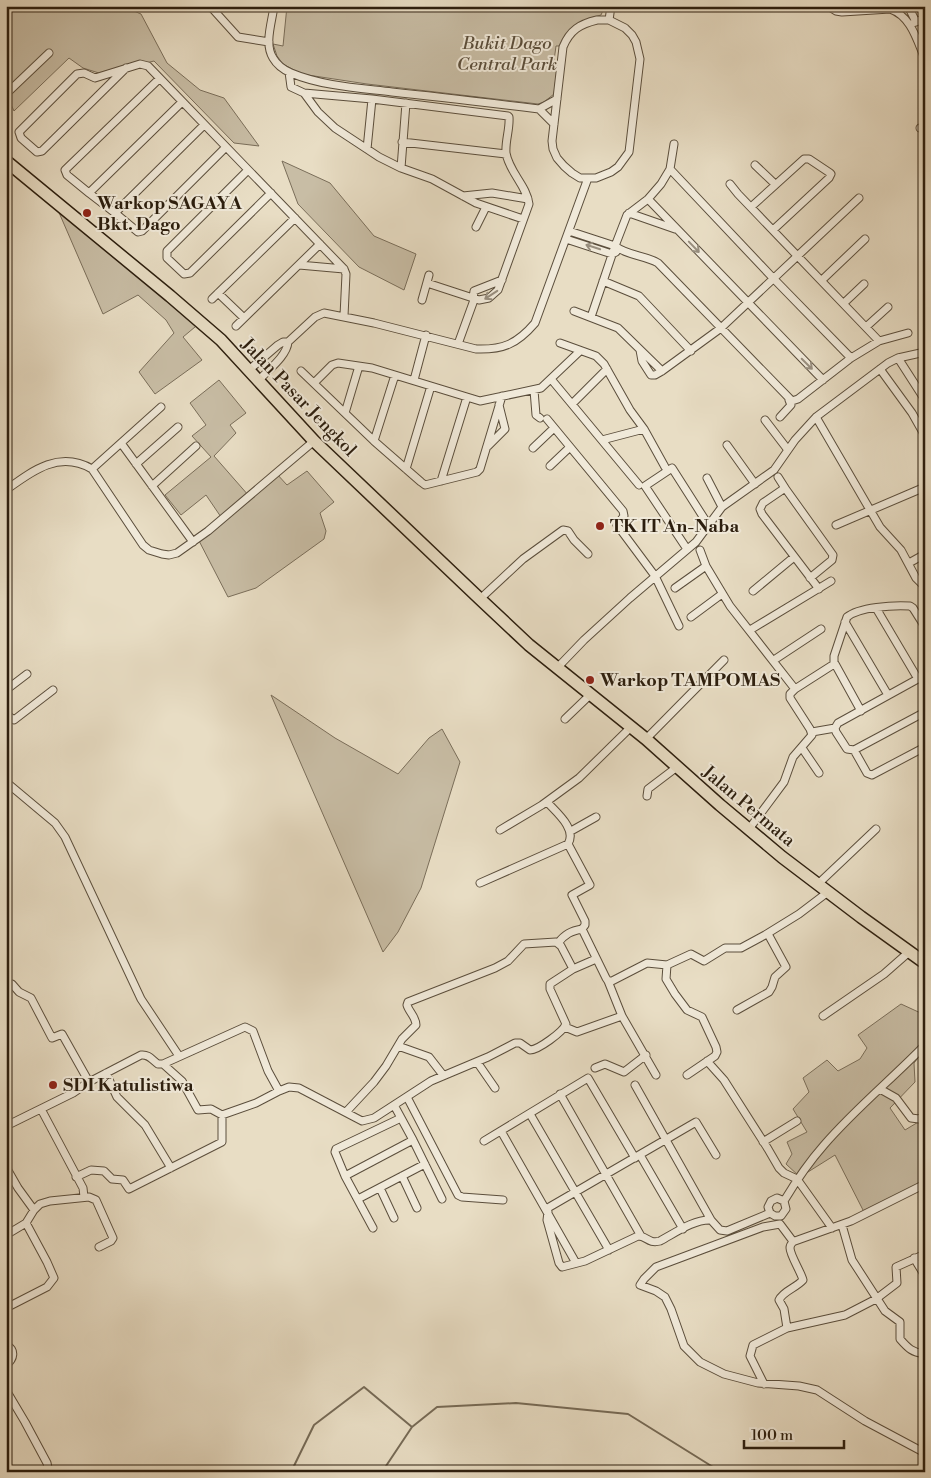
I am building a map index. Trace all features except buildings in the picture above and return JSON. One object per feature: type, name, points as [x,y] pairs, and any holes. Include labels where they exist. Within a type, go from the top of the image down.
[{"type":"main road","name":"Jalan Pasar Jengkol","points":[[6,161],[221,340],[314,440],[529,645],[558,667]]},
{"type":"main road","name":"Jalan Permata","points":[[558,667],[646,739],[782,857],[925,963]]},
{"type":"street","points":[[210,6],[238,37],[269,42]]},
{"type":"street","points":[[274,6],[269,42],[270,51],[280,66],[289,72],[303,77],[348,86],[539,109],[557,99]]},
{"type":"street","points":[[610,20],[611,6]]},
{"type":"street","points":[[828,6],[842,12],[890,9],[913,23]]},
{"type":"street","points":[[908,6],[925,58]]},
{"type":"street","points":[[913,23],[925,18]]},
{"type":"street","points":[[610,20],[625,28],[632,35],[636,42],[640,59],[629,152],[618,167],[596,178],[580,178],[564,166],[558,158],[552,141],[557,99],[563,47],[572,30],[587,22],[610,20]]},
{"type":"street","points":[[7,93],[48,53]]},
{"type":"street","points":[[95,78],[144,64],[159,78],[344,269],[346,274],[344,316]]},
{"type":"street","points":[[107,87],[84,73],[77,74],[19,132],[21,138],[37,152],[40,152],[107,87],[126,68]]},
{"type":"street","points":[[289,72],[291,87],[304,93],[406,103],[508,116],[510,119],[506,154],[529,204],[498,290],[489,298],[473,299],[427,283]]},
{"type":"street","points":[[159,78],[65,170],[67,176],[140,232],[226,147]]},
{"type":"street","points":[[304,93],[318,112],[335,128],[366,149],[401,168],[432,179],[486,207],[523,219]]},
{"type":"street","points":[[366,149],[372,99]]},
{"type":"street","points":[[89,193],[182,102]]},
{"type":"street","points":[[401,168],[406,103]]},
{"type":"street","points":[[539,109],[554,124]]},
{"type":"street","points":[[115,213],[204,125]]},
{"type":"street","points":[[402,142],[506,154]]},
{"type":"street","points":[[591,317],[629,213],[648,199],[661,184],[670,169],[674,144]]},
{"type":"street","points":[[751,207],[804,159],[809,159],[831,174],[774,230]]},
{"type":"street","points":[[755,165],[775,184]]},
{"type":"street","points":[[670,169],[851,358]]},
{"type":"street","points":[[248,170],[167,251],[167,258],[184,274],[190,273],[271,194]]},
{"type":"street","points":[[249,370],[278,345],[288,342],[319,314],[324,313],[426,335],[476,349],[492,350],[508,345],[524,336],[534,323],[588,178]]},
{"type":"street","points":[[730,184],[879,341]]},
{"type":"street","points":[[463,196],[492,193],[528,199]]},
{"type":"street","points":[[640,350],[642,361],[651,376],[662,371],[691,351],[721,328],[859,198]]},
{"type":"street","points":[[648,199],[823,380]]},
{"type":"street","points":[[476,227],[486,207]]},
{"type":"street","points":[[629,213],[677,230]]},
{"type":"street","points":[[212,299],[295,218]]},
{"type":"street","points":[[569,231],[616,250]]},
{"type":"street","points":[[566,238],[653,260],[658,264],[789,400],[791,406],[780,417]]},
{"type":"street","points":[[822,280],[865,239]]},
{"type":"street","points":[[236,326],[320,244]]},
{"type":"street","points":[[299,265],[344,269]]},
{"type":"street","points":[[422,300],[429,275]]},
{"type":"street","points":[[458,344],[474,291],[502,280]]},
{"type":"street","points":[[603,281],[639,296],[691,351]]},
{"type":"street","points":[[844,303],[864,284]]},
{"type":"street","points":[[218,293],[244,318]]},
{"type":"street","points":[[866,327],[888,307]]},
{"type":"street","points":[[574,311],[618,328],[662,371]]},
{"type":"street","points":[[789,400],[795,401],[851,358],[879,341],[908,333]]},
{"type":"street","points":[[414,380],[426,335]]},
{"type":"street","points":[[258,381],[285,353],[288,342]]},
{"type":"street","points":[[560,343],[596,356],[604,364],[665,467]]},
{"type":"street","points":[[314,383],[332,365],[338,363],[372,368],[480,401],[541,388],[580,351]]},
{"type":"street","points":[[558,667],[655,576],[696,542],[722,507],[774,470],[816,417],[880,369],[898,358],[925,352]]},
{"type":"street","points":[[898,358],[925,400]]},
{"type":"street","points":[[345,413],[359,366]]},
{"type":"street","points":[[572,404],[607,369]]},
{"type":"street","points":[[880,369],[912,413],[925,436]]},
{"type":"street","points":[[301,371],[374,441],[425,485],[477,472],[480,469],[502,396]]},
{"type":"street","points":[[374,441],[394,375]]},
{"type":"street","points":[[551,379],[639,485]]},
{"type":"street","points":[[406,469],[432,386]]},
{"type":"street","points":[[534,390],[536,415],[554,428],[623,511],[624,516],[618,525],[655,576],[679,626]]},
{"type":"street","points":[[441,481],[467,397]]},
{"type":"street","points":[[487,447],[505,429],[499,404]]},
{"type":"street","points":[[92,469],[161,407]]},
{"type":"street","points":[[816,417],[880,527],[901,550],[916,578],[925,587]]},
{"type":"street","points":[[765,420],[788,450]]},
{"type":"street","points":[[136,464],[178,426]]},
{"type":"street","points":[[533,448],[554,428]]},
{"type":"street","points":[[602,440],[644,429]]},
{"type":"street","points":[[6,490],[33,471],[44,466],[60,462],[82,464],[92,469],[140,541],[149,550],[170,555],[177,553],[208,531],[314,440]]},
{"type":"street","points":[[121,443],[193,542]]},
{"type":"street","points":[[727,444],[755,484]]},
{"type":"street","points":[[152,486],[196,446]]},
{"type":"street","points":[[550,466],[570,447]]},
{"type":"street","points":[[687,549],[645,486],[672,468],[709,526]]},
{"type":"street","points":[[778,477],[833,555],[832,560],[810,578]]},
{"type":"street","points":[[707,478],[722,507]]},
{"type":"street","points":[[836,525],[925,487]]},
{"type":"street","points":[[785,488],[763,503],[760,509],[818,589]]},
{"type":"street","points":[[480,599],[523,559],[563,530],[568,531],[588,554]]},
{"type":"street","points":[[700,550],[706,566],[722,594],[795,689]]},
{"type":"street","points":[[909,563],[925,554]]},
{"type":"street","points":[[753,591],[794,557]]},
{"type":"street","points":[[675,588],[706,566]]},
{"type":"street","points":[[750,630],[831,581]]},
{"type":"street","points":[[691,618],[722,594]]},
{"type":"street","points":[[861,711],[834,662],[834,656],[847,617],[865,609],[910,606],[925,627]]},
{"type":"street","points":[[876,608],[918,680]]},
{"type":"street","points":[[845,622],[888,695]]},
{"type":"street","points":[[774,660],[821,629]]},
{"type":"street","points":[[646,739],[724,660]]},
{"type":"street","points":[[812,732],[790,698],[790,694],[831,666]]},
{"type":"street","points":[[6,690],[27,674]]},
{"type":"street","points":[[812,732],[835,728],[838,723],[925,675]]},
{"type":"street","points":[[6,714],[14,720],[53,690]]},
{"type":"street","points":[[565,719],[591,694]]},
{"type":"street","points":[[835,728],[847,749],[854,750],[925,712]]},
{"type":"street","points":[[500,830],[547,802],[579,778],[631,727]]},
{"type":"street","points":[[749,829],[784,782],[793,757],[810,738],[812,732]]},
{"type":"street","points":[[854,750],[867,772],[872,775],[925,746]]},
{"type":"street","points":[[802,748],[819,774]]},
{"type":"street","points":[[647,796],[648,789],[677,767]]},
{"type":"street","points":[[6,782],[55,823],[65,837],[141,999],[179,1056]]},
{"type":"street","points":[[480,883],[568,844],[571,839],[571,832],[547,802]]},
{"type":"street","points":[[571,832],[596,817]]},
{"type":"street","points":[[818,884],[876,829]]},
{"type":"street","points":[[568,844],[590,884],[587,888],[572,895],[585,921],[582,929]]},
{"type":"street","points":[[608,981],[612,981],[646,963],[667,965],[689,954],[704,961],[725,948],[741,948],[768,934],[828,892]]},
{"type":"street","points":[[558,943],[573,930],[582,929]]},
{"type":"street","points":[[582,929],[608,981],[622,1016],[656,1075]]},
{"type":"street","points":[[737,1010],[768,992],[772,987],[775,977],[786,967],[768,934]]},
{"type":"street","points":[[558,943],[574,969]]},
{"type":"street","points":[[346,1112],[374,1082],[402,1039],[416,1025],[415,1019],[408,1009],[408,1002],[495,968],[508,961],[521,946],[526,944],[558,943]]},
{"type":"street","points":[[823,1016],[884,974],[909,952]]},
{"type":"street","points":[[222,1115],[256,1103],[289,1086],[299,1088],[362,1120],[374,1118],[443,1075],[477,1062],[515,1043],[520,1043],[530,1050],[534,1050],[563,1030],[565,1021],[550,989],[550,984],[574,969],[596,959]]},
{"type":"street","points":[[667,965],[666,979],[687,1010],[702,1017],[717,1052],[715,1056],[687,1075]]},
{"type":"street","points":[[6,982],[12,984],[19,992],[31,998],[52,1038],[62,1034],[89,1082]]},
{"type":"street","points":[[565,1027],[578,1032],[622,1016]]},
{"type":"street","points":[[6,1126],[73,1093],[89,1082],[141,1055],[146,1054],[158,1064],[163,1064],[241,1028],[248,1028],[252,1031],[268,1071],[279,1091]]},
{"type":"street","points":[[784,1201],[777,1198],[771,1201],[768,1207],[770,1213],[775,1216],[783,1214],[786,1209],[784,1201],[797,1179],[824,1145],[925,1045]]},
{"type":"street","points":[[398,1046],[429,1058],[443,1075]]},
{"type":"street","points":[[595,1068],[605,1064],[624,1072],[646,1055]]},
{"type":"street","points":[[477,1062],[495,1088]]},
{"type":"street","points":[[707,1062],[724,1080],[780,1170],[797,1179],[832,1228]]},
{"type":"street","points":[[163,1064],[182,1081],[198,1110],[211,1108],[222,1115]]},
{"type":"street","points":[[106,1073],[117,1097],[145,1125],[171,1168]]},
{"type":"street","points":[[484,1141],[588,1078],[683,1229]]},
{"type":"street","points":[[635,1086],[711,1220],[720,1230],[727,1231],[770,1213]]},
{"type":"street","points":[[880,1089],[896,1098],[911,1118],[923,1119]]},
{"type":"street","points":[[560,1094],[641,1236],[654,1242],[696,1222],[706,1219],[711,1220]]},
{"type":"street","points":[[407,1097],[458,1195],[462,1197],[503,1200]]},
{"type":"street","points":[[394,1105],[442,1199]]},
{"type":"street","points":[[41,1109],[82,1188],[84,1197]]},
{"type":"street","points":[[530,1114],[608,1250]]},
{"type":"street","points":[[76,1177],[91,1170],[104,1171],[112,1179],[123,1180],[129,1189],[222,1142],[222,1115]]},
{"type":"street","points":[[373,1228],[345,1176],[335,1152],[336,1149],[400,1118]]},
{"type":"street","points":[[763,1142],[797,1121]]},
{"type":"street","points":[[547,1210],[696,1122],[716,1156]]},
{"type":"street","points":[[501,1131],[576,1263]]},
{"type":"street","points":[[345,1176],[413,1140]]},
{"type":"street","points":[[358,1199],[425,1164]]},
{"type":"street","points":[[6,1168],[34,1210]]},
{"type":"street","points":[[402,1176],[417,1208]]},
{"type":"street","points":[[787,1328],[784,1309],[779,1300],[781,1296],[799,1285],[803,1280],[790,1248],[791,1244],[794,1241],[842,1225],[925,1184]]},
{"type":"street","points":[[380,1188],[394,1218]]},
{"type":"street","points":[[6,1235],[26,1223],[34,1210],[44,1202],[84,1197],[93,1198],[96,1200],[113,1238],[99,1247]]},
{"type":"street","points":[[547,1210],[547,1220],[559,1263],[562,1267],[592,1258],[641,1236]]},
{"type":"street","points":[[6,1308],[47,1287],[54,1278],[26,1223]]},
{"type":"street","points":[[794,1241],[780,1224],[763,1227],[656,1267],[640,1285],[656,1291],[665,1297],[671,1308],[684,1346],[700,1362],[724,1374],[758,1383],[799,1386],[818,1390],[866,1421],[925,1453]]},
{"type":"street","points":[[842,1225],[852,1260],[885,1311],[900,1322],[900,1339],[911,1350],[925,1353]]},
{"type":"street","points":[[764,1384],[750,1356],[753,1345],[787,1328],[845,1314],[876,1299],[897,1283],[896,1267],[925,1254]]},
{"type":"street","points":[[914,1258],[925,1276]]},
{"type":"street","points":[[6,1345],[11,1349],[13,1356],[6,1366]]},
{"type":"street","points":[[6,1390],[48,1465],[44,1472]]},
{"type":"green space","points":[[6,6],[122,6],[141,14],[167,63],[200,90],[224,98],[259,146],[234,143],[154,61],[102,74],[83,68],[69,58],[14,111],[6,94]]},
{"type":"green space","name":"Bukit Dago Central Park","points":[[287,6],[605,6],[601,15],[587,19],[561,46],[556,46],[553,68],[557,69],[554,94],[538,104],[367,84],[301,74],[283,64],[277,56],[273,44],[283,46]]},
{"type":"green space","points":[[282,161],[330,183],[374,236],[416,254],[404,290],[359,267],[298,204]]},
{"type":"green space","points":[[54,201],[201,322],[183,337],[202,360],[155,394],[139,372],[174,333],[166,320],[138,295],[103,314]]},
{"type":"green space","points":[[219,380],[246,413],[230,425],[236,433],[214,456],[249,496],[276,473],[287,485],[307,471],[334,502],[320,513],[326,531],[324,539],[256,588],[228,597],[196,535],[221,517],[206,495],[181,515],[165,495],[211,457],[192,436],[206,425],[190,403]]},
{"type":"green space","points":[[271,695],[335,738],[398,774],[429,738],[442,729],[460,762],[421,888],[398,932],[383,952]]},
{"type":"green space","points":[[901,1004],[925,1015],[925,1049],[914,1063],[915,1082],[890,1108],[905,1130],[925,1118],[925,1183],[864,1212],[835,1155],[800,1177],[786,1164],[792,1154],[787,1142],[807,1132],[793,1109],[809,1092],[803,1078],[827,1060],[838,1071],[860,1059],[867,1048],[858,1035]]},
{"type":"waterway","points":[[291,1472],[314,1425],[364,1387],[412,1427],[437,1407],[516,1403],[628,1414],[721,1472]]},
{"type":"waterway","points":[[382,1472],[412,1427]]},
{"type":"place","name":"Warkop SAGAYA Bkt. Dago","points":[[87,213]]},
{"type":"place","name":"TK IT An-Naba","points":[[600,526]]},
{"type":"place","name":"Warkop TAMPOMAS","points":[[590,680]]},
{"type":"place","name":"SDI Katulistiwa","points":[[53,1085]]}]
